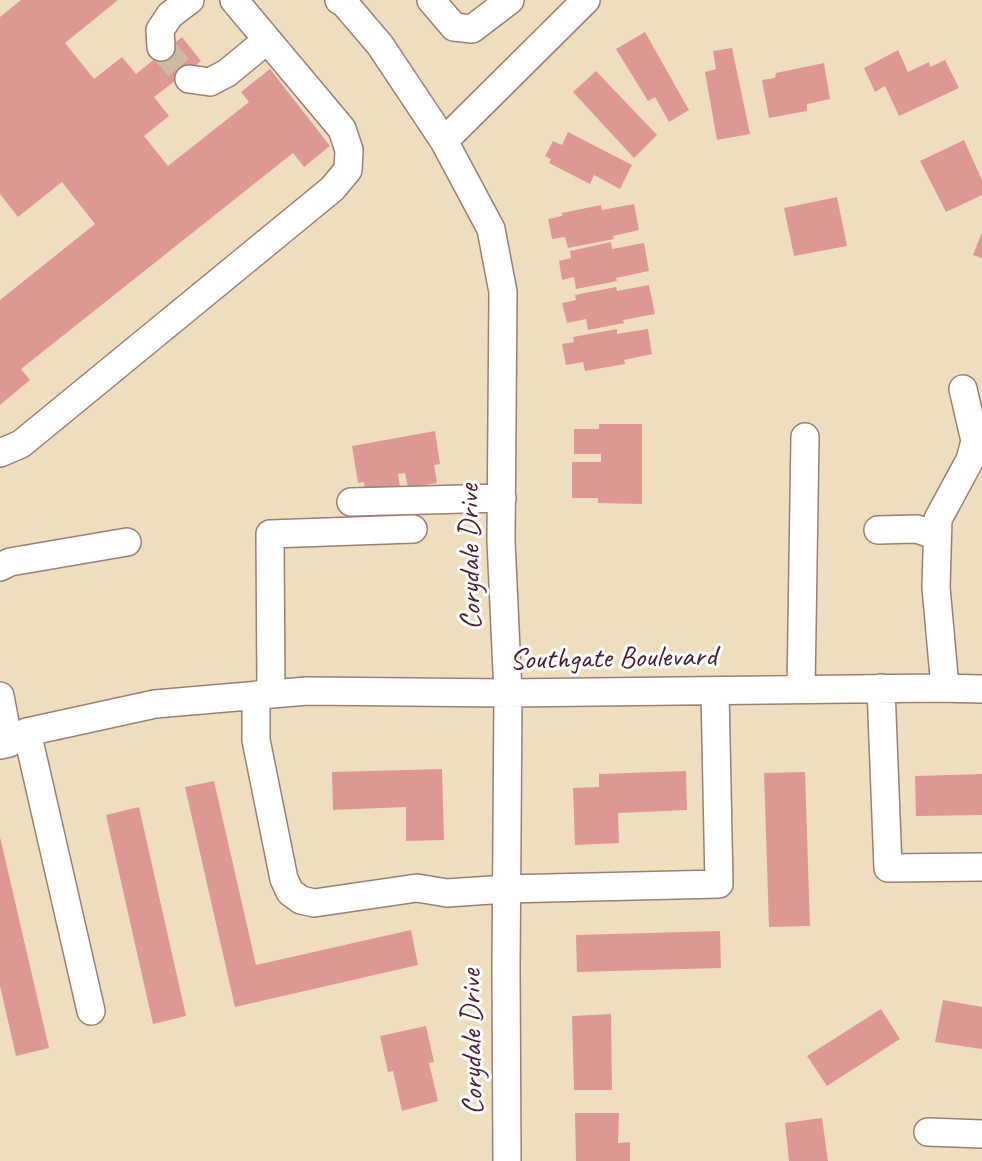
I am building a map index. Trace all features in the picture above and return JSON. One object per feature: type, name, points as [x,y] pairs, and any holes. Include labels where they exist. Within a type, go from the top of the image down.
[{"type":"street","points":[[161,47],[160,30],[170,15],[190,0]]},
{"type":"street","points":[[0,453],[21,444],[332,189],[348,170],[349,150],[342,129],[234,0]]},
{"type":"street","name":"Corydale Drive","points":[[339,0],[380,45],[444,141],[492,229],[503,292],[501,541],[508,693],[507,1161]]},
{"type":"street","points":[[431,0],[454,27],[472,29],[510,0]]},
{"type":"street","points":[[444,141],[586,0]]},
{"type":"street","points":[[189,79],[210,82],[227,73],[267,40]]},
{"type":"street","points":[[945,688],[936,587],[938,519],[970,460],[975,441],[963,389]]},
{"type":"street","points":[[801,690],[805,437]]},
{"type":"street","points":[[351,502],[502,498]]},
{"type":"street","points":[[413,529],[270,534],[264,695],[256,740],[284,879],[290,892],[301,900],[314,903],[417,888],[447,893],[506,889],[719,884],[715,691]]},
{"type":"street","points":[[878,530],[917,529],[937,536]]},
{"type":"street","points":[[0,567],[10,562],[127,542]]},
{"type":"street","points":[[880,688],[888,868],[982,867]]},
{"type":"street","name":"Southgate Boulevard","points":[[12,740],[155,704],[307,691],[508,693],[880,688],[982,689]]},
{"type":"street","points":[[0,696],[91,1011]]},
{"type":"street","points":[[928,1132],[982,1134]]},
{"type":"building","points":[[21,0],[118,0],[65,43],[94,79],[122,57],[136,74],[182,37],[201,61],[154,97],[169,116],[144,136],[168,166],[249,102],[241,92],[270,69],[330,146],[304,167],[293,153],[21,369],[30,380],[0,405],[0,300],[95,224],[62,182],[18,217],[0,194],[0,17]]},
{"type":"building","points":[[645,32],[689,110],[669,122],[655,97],[648,101],[616,49]]},
{"type":"building","points":[[732,48],[750,134],[717,140],[705,72],[716,69],[713,51]]},
{"type":"building","points":[[898,50],[908,72],[929,62],[930,67],[945,60],[959,88],[899,116],[885,86],[875,92],[864,68]]},
{"type":"building","points":[[824,63],[830,99],[807,104],[807,111],[769,118],[762,80],[775,78],[776,73]]},
{"type":"building","points":[[596,71],[657,135],[634,158],[573,92]]},
{"type":"building","points":[[568,132],[632,165],[620,189],[594,175],[590,184],[549,163],[551,159],[545,156],[553,141],[562,145]]},
{"type":"building","points":[[964,140],[982,180],[982,195],[946,212],[920,161]]},
{"type":"building","points":[[837,197],[847,246],[794,256],[784,208]]},
{"type":"building","points":[[634,204],[639,230],[613,236],[614,239],[568,248],[565,237],[552,239],[548,219],[562,216],[562,213],[601,205],[602,210]]},
{"type":"building","points":[[982,232],[982,258],[973,255]]},
{"type":"building","points":[[611,242],[612,249],[644,243],[649,271],[616,278],[617,281],[576,289],[574,277],[562,280],[559,261],[571,258],[570,251]]},
{"type":"building","points":[[649,285],[655,314],[588,330],[586,319],[567,323],[562,303],[576,300],[575,295],[616,287],[617,291]]},
{"type":"building","points":[[617,329],[617,334],[648,329],[652,354],[624,360],[625,364],[585,371],[583,362],[566,365],[562,344],[574,342],[573,337]]},
{"type":"building","points":[[599,424],[642,424],[642,504],[598,503],[598,498],[572,498],[572,462],[601,462],[601,454],[574,454],[574,429],[599,429]]},
{"type":"building","points":[[435,431],[440,464],[434,465],[437,483],[408,488],[405,473],[398,474],[401,493],[366,499],[364,482],[358,483],[352,446]]},
{"type":"building","points":[[442,769],[444,840],[406,841],[406,807],[333,810],[332,772]]},
{"type":"building","points":[[686,771],[687,810],[618,813],[619,843],[575,845],[573,788],[599,787],[599,774]]},
{"type":"building","points":[[805,772],[810,926],[769,927],[764,773]]},
{"type":"building","points":[[982,774],[982,815],[916,816],[915,776]]},
{"type":"building","points":[[214,781],[256,965],[411,930],[418,965],[235,1007],[185,787]]},
{"type":"building","points":[[139,807],[186,1016],[153,1024],[106,815]]},
{"type":"building","points":[[0,837],[49,1048],[16,1056],[0,986]]},
{"type":"building","points":[[720,931],[721,968],[577,972],[576,935]]},
{"type":"building","points":[[943,1000],[982,1007],[982,1049],[935,1042]]},
{"type":"building","points":[[881,1009],[900,1039],[827,1086],[807,1056]]},
{"type":"building","points":[[611,1014],[612,1090],[574,1090],[572,1016]]},
{"type":"building","points":[[426,1026],[434,1062],[429,1063],[438,1101],[402,1111],[393,1071],[388,1072],[380,1036]]},
{"type":"building","points":[[575,1113],[619,1113],[618,1143],[630,1142],[630,1161],[576,1161]]},
{"type":"building","points":[[822,1118],[828,1161],[789,1161],[785,1123]]},
{"type":"tunnel","points":[[161,47],[189,79]]}]
